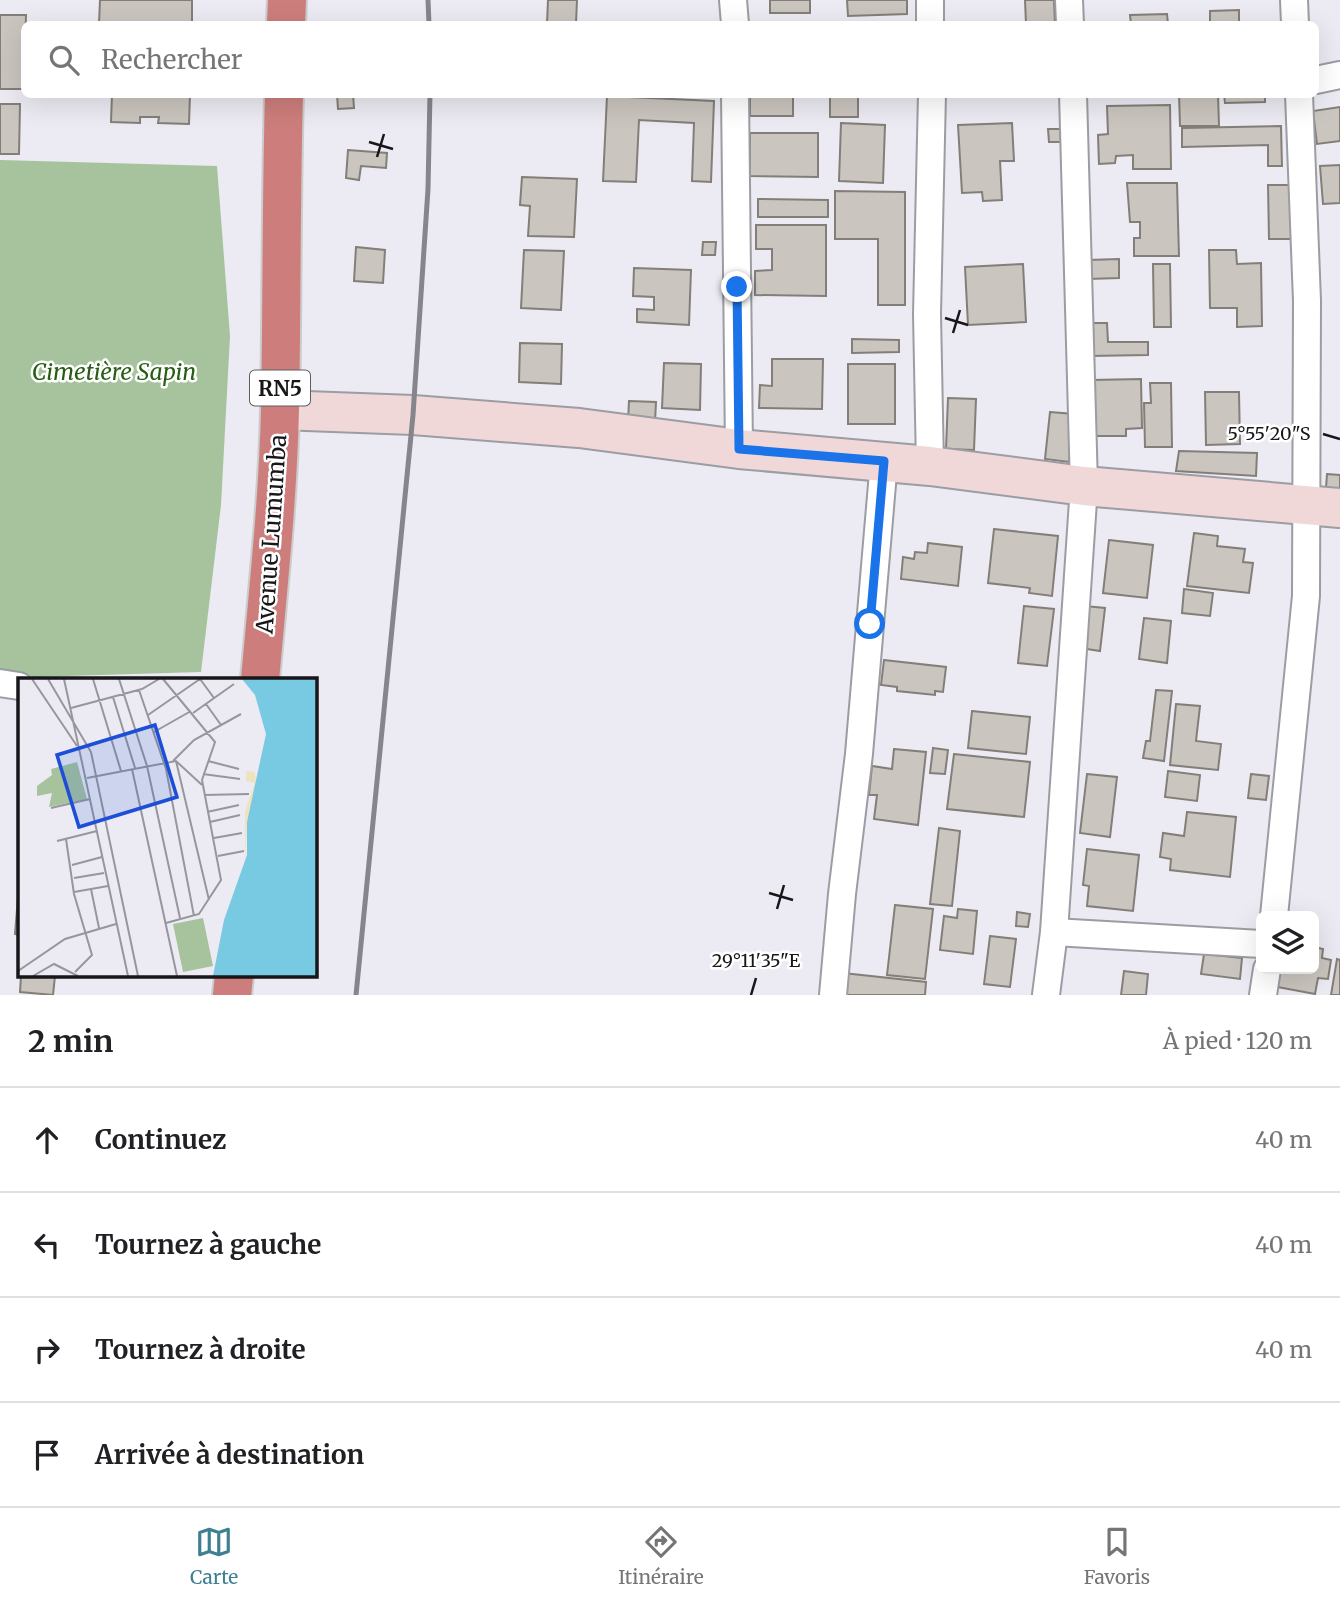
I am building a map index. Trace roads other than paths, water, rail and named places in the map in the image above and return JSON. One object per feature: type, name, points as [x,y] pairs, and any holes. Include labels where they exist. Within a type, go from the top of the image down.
[{"type":"highway","points":[[286,21],[287,0]]},
{"type":"highway","name":"Avenue Lumumba","points":[[260,678],[274,534],[280,410],[280,221],[284,98]]},
{"type":"street","points":[[733,0],[735,21]]},
{"type":"street","points":[[930,0],[930,21]]},
{"type":"street","points":[[1069,0],[1070,21]]},
{"type":"street","points":[[1294,0],[1295,21]]},
{"type":"street","points":[[1319,79],[1340,75]]},
{"type":"street","points":[[735,98],[739,449]]},
{"type":"street","points":[[930,466],[928,314],[932,98]]},
{"type":"street","points":[[1046,995],[1054,932],[1084,486],[1073,98]]},
{"type":"street","points":[[1274,911],[1306,596],[1324,506],[1307,287],[1299,98]]},
{"type":"street","points":[[280,410],[413,415],[579,428],[739,449],[884,461],[1084,486],[1324,506]]},
{"type":"street","points":[[833,995],[859,754],[884,461]]},
{"type":"street","points":[[0,683],[18,685]]},
{"type":"street","points":[[1054,932],[1256,944]]},
{"type":"street","points":[[1263,995],[1266,974]]},
{"type":"railway","points":[[428,0],[429,21]]},
{"type":"railway","points":[[356,995],[413,415],[428,189],[430,98]]},
{"type":"park label","name":"Cimetière Sapin","points":[[114,371]]}]
